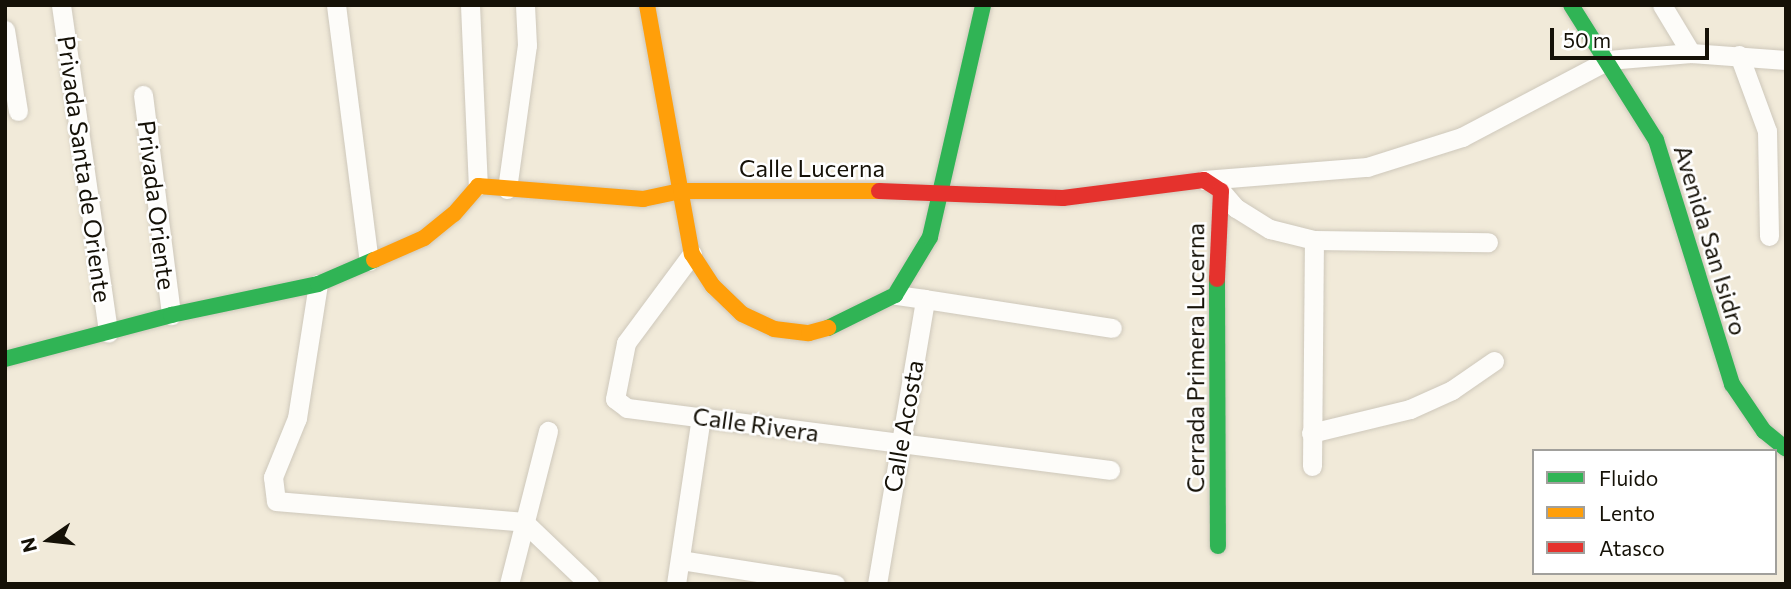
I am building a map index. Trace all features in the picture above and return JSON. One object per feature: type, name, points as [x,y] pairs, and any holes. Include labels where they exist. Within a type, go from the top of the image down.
[{"type":"street","name":"Privada Santa de Oriente","points":[[61,5],[108,333]]},
{"type":"street","points":[[336,5],[369,261]]},
{"type":"street","points":[[5,359],[171,316],[318,284],[424,238],[454,214],[478,186],[470,5]]},
{"type":"street","points":[[507,189],[527,45],[525,5]]},
{"type":"street","points":[[647,5],[692,254],[712,286],[742,314],[774,329],[809,333],[845,323],[895,295],[930,237],[944,191],[983,5]]},
{"type":"street","name":"Avenida San Isidro","points":[[1571,5],[1656,140],[1732,384],[1764,431],[1786,449]]},
{"type":"street","points":[[1662,5],[1690,53]]},
{"type":"street","points":[[5,30],[18,111]]},
{"type":"street","points":[[1213,186],[1367,167],[1462,136],[1608,60],[1690,53],[1786,60]]},
{"type":"street","points":[[1739,55],[1767,131],[1769,236]]},
{"type":"street","name":"Privada Oriente","points":[[143,96],[171,316]]},
{"type":"street","name":"Calle Lucerna","points":[[478,186],[643,199],[681,191],[944,191],[1063,198],[1213,186]]},
{"type":"street","points":[[1213,186],[1236,208],[1270,229],[1314,240],[1488,242]]},
{"type":"street","name":"Cerrada Primera Lucerna","points":[[1213,186],[1217,220],[1218,546]]},
{"type":"street","points":[[1311,466],[1314,240]]},
{"type":"street","name":"Calle Rivera","points":[[692,254],[626,343],[615,399],[627,408],[1110,470]]},
{"type":"street","points":[[318,284],[297,418],[273,477],[276,501],[524,522],[589,584]]},
{"type":"street","points":[[895,295],[1112,328]]},
{"type":"street","name":"Calle Acosta","points":[[877,584],[925,299]]},
{"type":"street","points":[[1311,433],[1410,409],[1452,390],[1494,361]]},
{"type":"street","points":[[676,584],[701,417]]},
{"type":"street","points":[[509,584],[548,431]]},
{"type":"street","points":[[681,560],[835,584]]},
{"type":"traffic: fast","points":[[828,328],[895,295],[930,237],[983,5]]},
{"type":"traffic: fast","points":[[1571,5],[1656,140],[1732,384],[1764,431],[1786,449]]},
{"type":"traffic: fast","points":[[5,359],[171,315],[318,284],[374,260]]},
{"type":"traffic: fast","points":[[1217,279],[1218,546]]},
{"type":"traffic: slow","points":[[647,5],[692,254],[713,286],[742,314],[774,329],[809,333],[828,328]]},
{"type":"traffic: slow","points":[[374,260],[424,238],[454,214],[478,186],[643,199],[681,191],[879,191]]},
{"type":"traffic: jam","points":[[879,191],[1063,198],[1204,180],[1221,191],[1217,279]]}]
